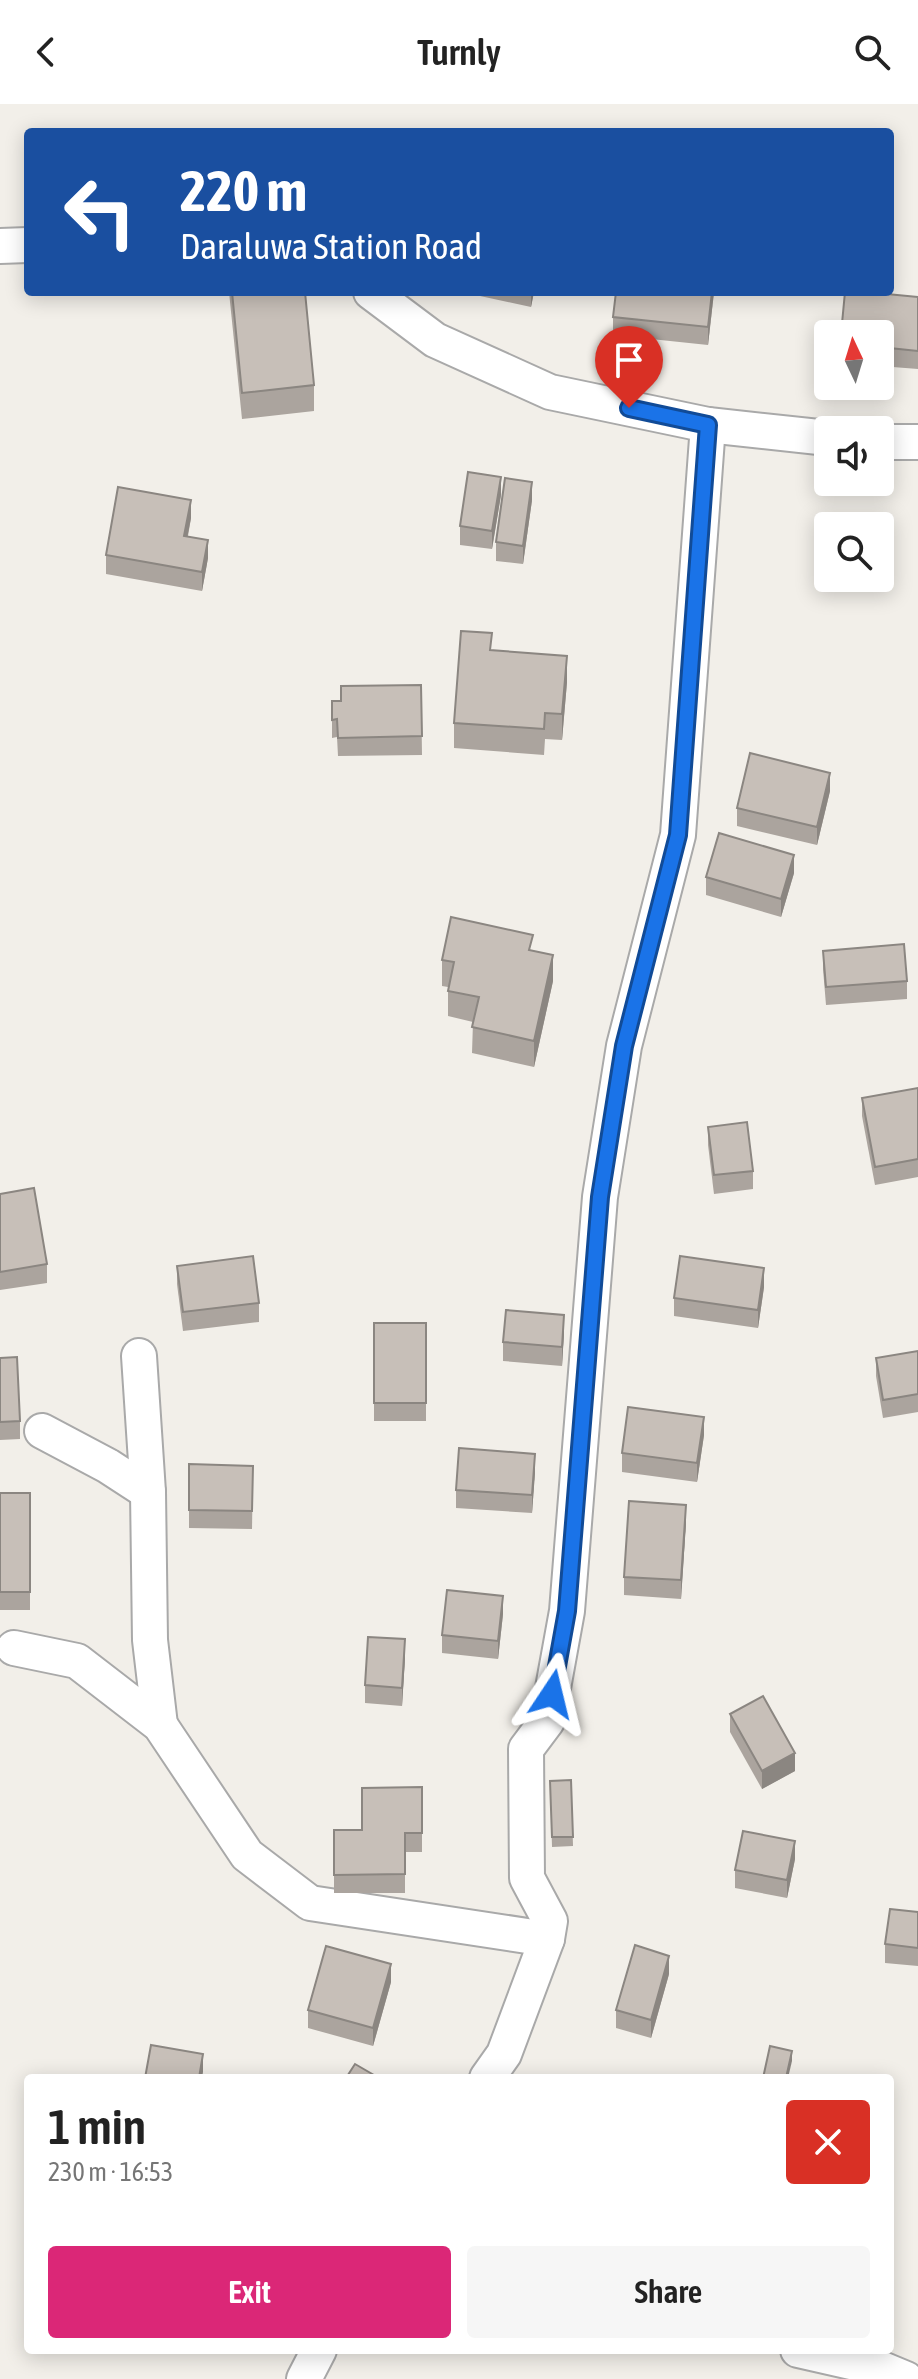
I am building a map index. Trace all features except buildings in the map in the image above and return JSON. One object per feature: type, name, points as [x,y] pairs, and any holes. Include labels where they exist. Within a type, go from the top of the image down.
[{"type":"street","points":[[0,246],[24,245]]},
{"type":"street","points":[[376,296],[435,340],[550,392],[708,425],[814,436]]},
{"type":"street","points":[[490,2074],[504,2054],[547,1939],[550,1921],[527,1878],[526,1749],[547,1721],[567,1611],[600,1197],[624,1046],[678,835],[708,425]]},
{"type":"street","points":[[894,442],[918,442]]},
{"type":"street","points":[[139,1356],[148,1492],[150,1640],[160,1725]]},
{"type":"street","points":[[42,1431],[108,1466],[148,1492]]},
{"type":"street","points":[[14,1648],[77,1661],[160,1725],[247,1855],[310,1903],[547,1939]]},
{"type":"street","points":[[304,2379],[317,2354]]},
{"type":"street","points":[[816,2354],[882,2369],[906,2379]]},
{"type":"route","points":[[552,1694],[567,1611],[600,1197],[624,1046],[678,835],[708,425],[629,408]]}]
